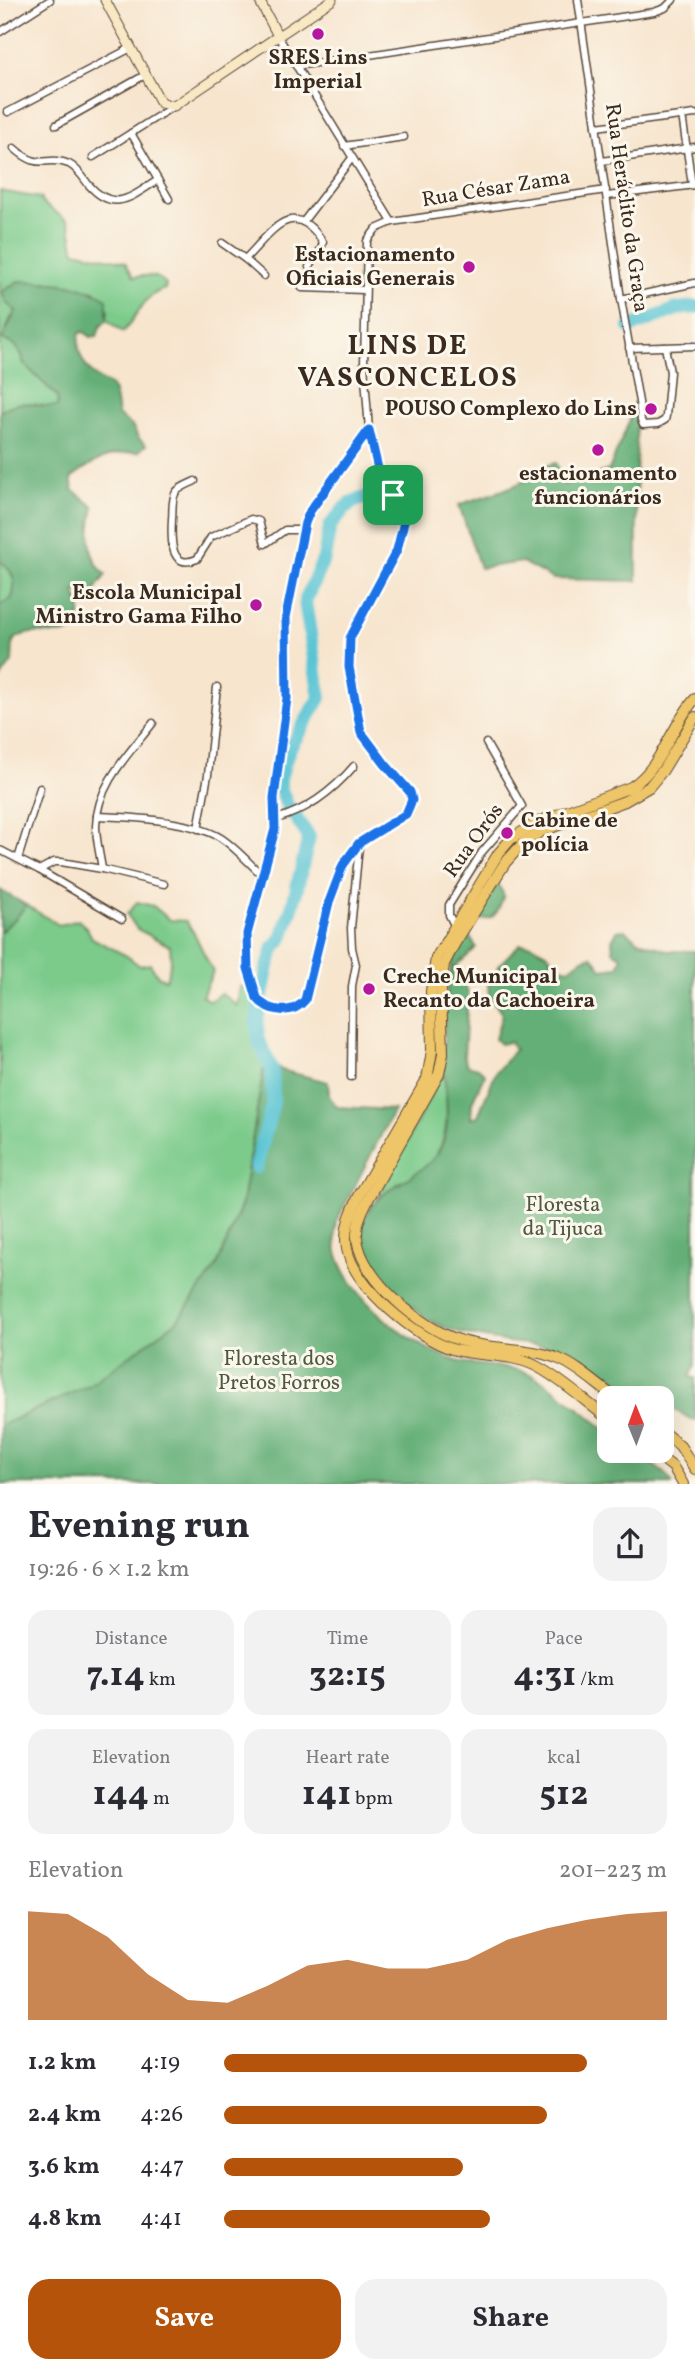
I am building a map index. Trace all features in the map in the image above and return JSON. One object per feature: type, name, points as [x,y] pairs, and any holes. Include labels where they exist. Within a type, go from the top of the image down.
[{"type":"main road","points":[[597,1410],[535,1365],[452,1349],[420,1333],[386,1306],[362,1280],[347,1251],[346,1230],[351,1212],[427,1079],[432,1051],[432,973],[436,958],[498,854],[512,839],[538,821],[631,787],[640,781],[650,770],[695,699]]},
{"type":"main road","points":[[598,1386],[557,1358],[472,1344],[444,1335],[429,1326],[390,1293],[364,1263],[357,1236],[359,1221],[369,1198],[439,1074],[443,1054],[441,989],[444,964],[505,863],[524,842],[542,831],[625,801],[649,788],[695,717]]},
{"type":"main road","points":[[580,1398],[580,1383],[594,1383]]},
{"type":"main road","points":[[674,1441],[695,1469]]},
{"type":"main road","points":[[668,1463],[683,1484]]},
{"type":"street","points":[[0,32],[50,0]]},
{"type":"street","points":[[259,0],[278,36],[392,222],[376,229],[367,241],[364,388],[369,430],[379,473],[401,506],[405,518],[397,550],[350,638],[349,667],[361,732],[410,792],[412,800],[406,814],[359,843],[343,865],[336,880],[305,1000],[292,1010],[269,1007],[260,1002],[248,968],[246,946],[276,819],[274,798],[287,698],[285,624],[310,511],[369,430]]},
{"type":"street","points":[[93,157],[331,0]]},
{"type":"street","name":"Rua Heráclito da Graça","points":[[578,0],[621,299],[641,420],[646,426],[665,420],[671,385],[665,347]]},
{"type":"street","points":[[296,66],[654,12],[665,8],[673,0]]},
{"type":"street","points":[[107,1],[161,103],[174,106]]},
{"type":"street","points":[[8,112],[131,48]]},
{"type":"street","points":[[57,125],[145,75]]},
{"type":"street","points":[[146,123],[161,103]]},
{"type":"street","points":[[596,127],[695,114]]},
{"type":"street","points":[[682,115],[694,185]]},
{"type":"street","points":[[131,133],[169,199]]},
{"type":"street","points":[[344,145],[404,137]]},
{"type":"street","points":[[601,161],[695,147]]},
{"type":"street","points":[[14,148],[34,162],[65,162],[74,166],[98,194],[114,202],[128,199],[158,180]]},
{"type":"street","points":[[303,222],[352,158]]},
{"type":"street","name":"Rua César Zama","points":[[392,222],[606,193],[694,185]]},
{"type":"street","points":[[245,259],[283,221],[290,219],[303,222],[323,242],[309,267]]},
{"type":"street","points":[[222,243],[264,276]]},
{"type":"street","points":[[621,299],[695,283]]},
{"type":"street","points":[[302,288],[365,290]]},
{"type":"street","points":[[629,348],[695,346]]},
{"type":"street","points":[[195,481],[177,490],[173,501],[171,545],[181,560],[188,562],[197,559],[211,537],[251,519],[259,521],[262,526],[265,544],[285,530],[304,530]]},
{"type":"street","points":[[198,829],[208,775],[217,687]]},
{"type":"street","points":[[102,869],[97,816],[103,793],[112,775],[153,723]]},
{"type":"street","name":"Rua Orós","points":[[454,925],[449,915],[449,905],[482,852],[522,806],[486,743]]},
{"type":"street","points":[[276,819],[300,811],[324,796],[354,766]]},
{"type":"street","points":[[18,859],[40,788]]},
{"type":"street","points":[[97,816],[148,819],[198,829],[222,839],[262,875]]},
{"type":"street","points":[[351,1077],[352,986],[355,970],[351,928],[359,843]]},
{"type":"street","points":[[0,850],[122,919]]},
{"type":"street","points":[[39,870],[54,862],[102,869],[164,884]]},
{"type":"green space","points":[[0,191],[41,198],[41,202],[68,221],[75,251],[125,262],[134,277],[152,276],[166,284],[165,289],[146,301],[123,332],[107,320],[108,310],[95,291],[46,282],[9,305],[16,311],[3,339],[15,345],[24,364],[57,396],[58,407],[22,403],[0,412]]},
{"type":"green space","points":[[18,281],[76,286],[107,299],[107,320],[100,327],[97,336],[80,333],[80,354],[91,372],[111,387],[118,415],[133,427],[138,438],[146,445],[138,452],[102,459],[71,478],[73,490],[94,507],[90,535],[92,552],[95,561],[106,575],[97,586],[93,598],[86,600],[81,591],[75,591],[81,607],[78,625],[74,630],[62,634],[27,633],[13,641],[12,662],[0,679],[0,605],[12,598],[14,586],[11,573],[0,561],[0,412],[22,403],[58,406],[57,396],[24,364],[15,345],[2,339],[16,311],[6,303],[2,292]]},
{"type":"green space","points":[[636,405],[637,581],[553,579],[522,562],[480,568],[459,505],[515,486],[551,464],[556,463],[564,485],[609,470]]},
{"type":"green space","points":[[0,561],[11,573],[14,586],[12,598],[0,605]]},
{"type":"green space","name":"Floresta da Tijuca","points":[[498,883],[504,896],[498,911],[489,918],[477,920],[467,931],[476,947],[454,968],[454,979],[465,983],[468,994],[464,1056],[467,1065],[478,1068],[485,1074],[472,1102],[471,1118],[478,1116],[496,1072],[515,1050],[510,1042],[500,1044],[495,1039],[502,1014],[489,995],[488,985],[496,978],[498,966],[520,944],[532,945],[547,953],[557,966],[569,969],[592,956],[602,969],[618,967],[622,957],[613,951],[612,940],[617,931],[625,930],[639,941],[669,951],[695,951],[695,1366],[690,1377],[695,1378],[695,1421],[674,1410],[674,1386],[608,1386],[583,1364],[555,1349],[473,1336],[450,1330],[429,1320],[384,1281],[373,1269],[362,1248],[362,1225],[370,1209],[394,1187],[422,1169],[434,1158],[443,1143],[447,1124],[445,1007],[453,958],[472,921]]},
{"type":"green space","points":[[0,890],[26,905],[0,932]]},
{"type":"green space","points":[[137,902],[153,906],[170,920],[186,921],[213,972],[202,996],[210,1001],[221,993],[237,1006],[240,987],[250,985],[262,1011],[256,1038],[266,1055],[242,1204],[217,1266],[177,1322],[88,1386],[0,1426],[0,932],[26,905],[59,925],[78,920],[87,928],[92,938],[140,966],[150,964],[158,976],[166,980],[171,960],[170,946],[137,929],[127,914]]},
{"type":"green space","name":"Floresta dos Pretos Forros","points":[[266,1055],[281,1070],[328,1082],[329,1096],[337,1107],[394,1110],[337,1220],[337,1252],[354,1287],[402,1333],[439,1354],[457,1361],[517,1370],[545,1382],[597,1422],[597,1463],[651,1463],[673,1484],[0,1484],[0,1426],[88,1386],[176,1322],[217,1266],[242,1204]]},
{"type":"green space","points":[[444,1069],[446,1129],[436,1155],[427,1166],[394,1186],[375,1204]]},
{"type":"waterway","points":[[630,327],[677,309],[695,307]]},
{"type":"waterway","points":[[256,1167],[273,1102],[272,1070],[258,1039],[257,1020],[267,970],[274,947],[282,938],[293,904],[309,837],[287,805],[280,787],[289,749],[320,698],[305,601],[324,558],[330,526],[353,502],[378,493]]},
{"type":"place","name":"SRES Lins Imperial","points":[[318,34]]},
{"type":"place","name":"Estacionamento Oficiais Generais","points":[[469,267]]},
{"type":"place","name":"POUSO Complexo do Lins","points":[[651,409]]},
{"type":"place","name":"estacionamento funcionários","points":[[598,450]]},
{"type":"place","name":"Escola Municipal Ministro Gama Filho","points":[[256,605]]},
{"type":"place","name":"Cabine de polícia","points":[[507,833]]},
{"type":"place","name":"Creche Municipal Recanto da Cachoeira","points":[[369,989]]},
{"type":"district","name":"LINS DE VASCONCELOS","points":[[408,362]]},
{"type":"route","points":[[369,430],[379,473],[393,495],[404,512],[402,536],[354,629],[348,655],[361,732],[410,792],[412,800],[406,814],[359,843],[343,865],[329,902],[305,1000],[292,1010],[275,1009],[257,998],[248,968],[246,946],[275,829],[276,776],[287,698],[284,631],[305,523],[316,501],[369,430]]}]
